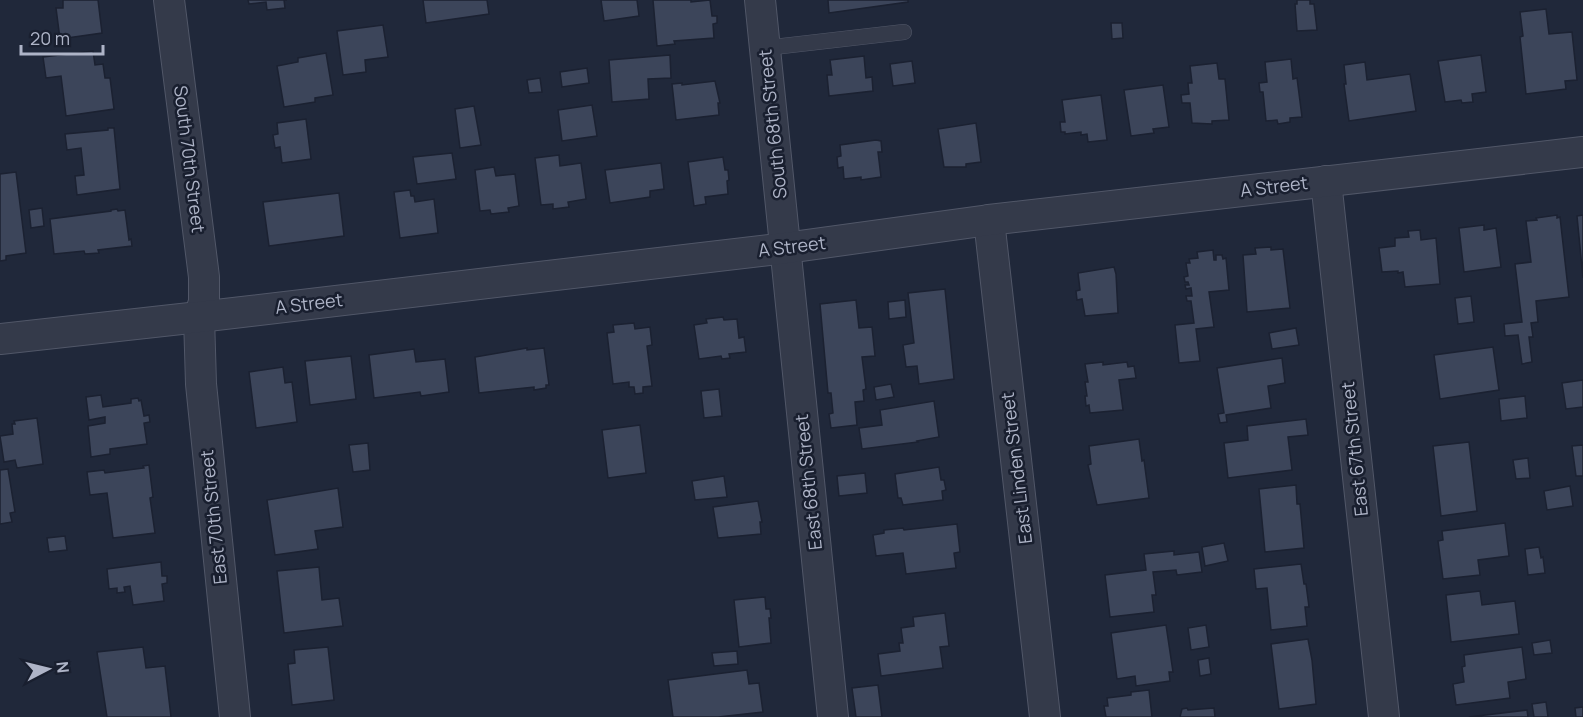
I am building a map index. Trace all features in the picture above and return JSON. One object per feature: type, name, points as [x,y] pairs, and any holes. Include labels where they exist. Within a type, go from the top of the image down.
[{"type":"street","name":"South 70th Street","points":[[169,0],[204,277],[204,302],[199,317]]},
{"type":"street","name":"South 68th Street","points":[[760,0],[786,248]]},
{"type":"street","name":"A Street","points":[[0,339],[786,248],[989,220],[1583,152]]},
{"type":"street","name":"East 67th Street","points":[[1326,181],[1384,717]]},
{"type":"street","name":"East Linden Street","points":[[989,220],[1045,717]]},
{"type":"street","name":"East 68th Street","points":[[786,248],[833,717]]},
{"type":"street","name":"East 70th Street","points":[[199,317],[201,384],[235,717]]},
{"type":"lane","points":[[765,48],[904,32]]},
{"type":"building","points":[[63,0],[98,0],[102,33],[60,39],[56,8],[63,8]]},
{"type":"building","points":[[248,0],[284,0],[285,8],[267,10],[266,2],[249,4]]},
{"type":"building","points":[[423,0],[487,0],[489,14],[426,23]]},
{"type":"building","points":[[601,0],[637,0],[639,16],[604,21]]},
{"type":"building","points":[[653,0],[691,0],[691,2],[710,0],[712,16],[717,16],[717,23],[713,24],[714,38],[674,41],[675,44],[657,46]]},
{"type":"building","points":[[828,0],[908,0],[908,2],[829,13]]},
{"type":"building","points":[[1297,0],[1310,0],[1310,4],[1314,4],[1317,30],[1297,31],[1295,4]]},
{"type":"building","points":[[1546,9],[1549,34],[1572,32],[1577,80],[1565,81],[1566,89],[1526,94],[1520,37],[1523,36],[1520,12]]},
{"type":"building","points":[[1111,23],[1122,23],[1123,38],[1112,39]]},
{"type":"building","points":[[383,25],[388,57],[365,60],[366,72],[343,75],[337,31]]},
{"type":"building","points":[[93,51],[95,65],[103,64],[105,78],[110,78],[114,109],[66,116],[61,76],[46,78],[43,57]]},
{"type":"building","points":[[326,53],[333,95],[315,98],[315,102],[284,107],[277,66],[298,62],[298,58]]},
{"type":"building","points":[[670,55],[671,78],[648,79],[649,99],[612,102],[609,60]]},
{"type":"building","points":[[1481,55],[1486,92],[1472,94],[1473,102],[1462,103],[1461,100],[1445,102],[1438,61]]},
{"type":"building","points":[[864,56],[866,78],[872,77],[873,91],[829,96],[827,75],[832,75],[830,60]]},
{"type":"building","points":[[1291,59],[1293,79],[1297,78],[1302,117],[1290,118],[1290,122],[1278,124],[1277,120],[1266,121],[1263,92],[1260,92],[1259,83],[1267,82],[1265,62]]},
{"type":"building","points":[[912,61],[915,83],[893,86],[890,64]]},
{"type":"building","points":[[1365,62],[1367,80],[1410,74],[1416,111],[1349,121],[1344,65]]},
{"type":"building","points":[[1217,63],[1219,79],[1225,79],[1229,120],[1212,121],[1212,124],[1192,123],[1190,103],[1182,103],[1181,95],[1189,94],[1188,83],[1192,83],[1190,66]]},
{"type":"building","points":[[587,68],[589,83],[562,87],[560,72]]},
{"type":"building","points":[[540,78],[542,92],[529,93],[527,80]]},
{"type":"building","points":[[715,81],[720,103],[718,103],[719,115],[676,120],[672,84]]},
{"type":"building","points":[[1163,85],[1169,127],[1153,129],[1154,133],[1131,136],[1124,90]]},
{"type":"building","points":[[1101,95],[1107,140],[1088,142],[1087,134],[1061,132],[1060,122],[1065,122],[1062,100]]},
{"type":"building","points":[[592,105],[597,136],[562,141],[558,110]]},
{"type":"building","points":[[474,106],[481,145],[460,148],[455,109]]},
{"type":"building","points":[[306,119],[311,159],[282,163],[280,147],[275,148],[273,135],[278,134],[277,123]]},
{"type":"building","points":[[976,123],[981,162],[966,164],[966,167],[944,167],[938,129]]},
{"type":"building","points":[[108,128],[114,128],[120,189],[77,195],[75,176],[84,175],[81,148],[67,150],[65,134],[108,130]]},
{"type":"building","points":[[881,141],[882,152],[878,152],[881,177],[861,180],[861,177],[844,179],[843,167],[838,168],[837,157],[841,156],[840,145]]},
{"type":"building","points":[[452,153],[456,179],[417,184],[413,157]]},
{"type":"building","points":[[559,155],[560,166],[581,163],[586,199],[568,202],[569,207],[553,209],[553,204],[541,205],[535,158]]},
{"type":"building","points":[[723,157],[725,170],[728,170],[728,194],[705,197],[706,204],[694,206],[688,162]]},
{"type":"building","points":[[661,163],[664,189],[650,191],[650,197],[610,203],[605,170]]},
{"type":"building","points":[[494,167],[496,176],[515,174],[519,206],[508,208],[509,212],[491,214],[490,210],[480,211],[475,170]]},
{"type":"building","points":[[16,172],[26,253],[6,256],[6,260],[0,261],[0,174]]},
{"type":"building","points":[[410,190],[415,202],[434,199],[438,233],[400,238],[394,192]]},
{"type":"building","points":[[339,193],[344,236],[269,246],[263,202]]},
{"type":"building","points":[[42,208],[44,226],[31,228],[29,210]]},
{"type":"building","points":[[117,209],[118,211],[125,210],[132,246],[98,250],[99,253],[85,254],[84,251],[54,254],[50,219]]},
{"type":"building","points":[[1557,215],[1557,218],[1560,217],[1569,297],[1536,301],[1538,322],[1531,323],[1533,337],[1529,337],[1532,362],[1522,364],[1518,335],[1505,336],[1504,324],[1522,322],[1515,264],[1531,262],[1526,221]]},
{"type":"building","points":[[1583,215],[1583,278],[1577,216]]},
{"type":"building","points":[[1484,225],[1484,230],[1496,228],[1501,267],[1464,272],[1459,228]]},
{"type":"building","points":[[1420,230],[1421,240],[1436,238],[1440,284],[1405,287],[1403,272],[1382,272],[1379,248],[1395,246],[1395,238],[1409,237],[1408,231]]},
{"type":"building","points":[[1271,247],[1271,250],[1283,249],[1290,308],[1247,312],[1243,255],[1256,254],[1255,248]]},
{"type":"building","points":[[1213,250],[1214,260],[1216,260],[1216,255],[1222,255],[1223,259],[1226,258],[1229,290],[1209,292],[1214,327],[1196,329],[1200,361],[1179,363],[1175,325],[1194,323],[1191,301],[1187,301],[1186,296],[1192,296],[1191,288],[1186,289],[1185,285],[1189,285],[1185,282],[1184,277],[1188,276],[1186,263],[1190,263],[1189,259],[1198,258],[1197,252]]},
{"type":"building","points":[[1114,267],[1118,313],[1085,316],[1082,299],[1077,300],[1076,291],[1080,290],[1078,273]]},
{"type":"building","points":[[945,289],[954,379],[919,384],[917,366],[906,367],[903,345],[914,343],[908,293]]},
{"type":"building","points":[[1471,296],[1474,322],[1458,324],[1455,298]]},
{"type":"building","points":[[856,300],[859,328],[872,327],[875,356],[862,357],[866,389],[863,390],[864,401],[855,402],[857,425],[831,428],[829,414],[833,413],[831,393],[828,393],[820,304]]},
{"type":"building","points":[[905,300],[906,317],[889,319],[888,302]]},
{"type":"building","points":[[723,317],[724,320],[737,319],[739,338],[744,337],[746,352],[729,354],[730,358],[722,359],[721,356],[699,359],[694,325],[707,323],[706,319]]},
{"type":"building","points":[[634,323],[635,329],[650,327],[652,345],[647,346],[652,386],[643,387],[643,393],[635,394],[634,387],[629,387],[629,382],[613,384],[607,333],[614,332],[613,325]]},
{"type":"building","points":[[1296,328],[1299,345],[1272,349],[1269,333]]},
{"type":"building","points":[[1493,347],[1499,390],[1440,399],[1434,355]]},
{"type":"building","points":[[527,348],[527,350],[544,348],[549,385],[546,385],[546,388],[534,390],[534,387],[479,393],[475,357]]},
{"type":"building","points":[[414,349],[416,362],[445,359],[449,392],[421,396],[420,392],[374,398],[369,355]]},
{"type":"building","points":[[351,356],[356,399],[310,405],[305,361]]},
{"type":"building","points":[[1282,358],[1285,383],[1268,386],[1271,408],[1226,415],[1227,422],[1220,423],[1218,414],[1224,413],[1217,368]]},
{"type":"building","points":[[1103,362],[1103,365],[1127,362],[1128,367],[1134,366],[1136,378],[1119,380],[1123,410],[1090,413],[1089,405],[1086,406],[1085,382],[1088,382],[1085,364]]},
{"type":"building","points":[[283,367],[285,383],[292,382],[297,422],[256,428],[249,372]]},
{"type":"building","points":[[1583,380],[1583,407],[1566,409],[1562,383]]},
{"type":"building","points":[[891,384],[894,397],[876,400],[874,387]]},
{"type":"building","points":[[719,389],[722,416],[704,418],[701,391]]},
{"type":"building","points":[[101,395],[103,407],[131,403],[131,399],[141,400],[144,416],[149,415],[150,422],[144,423],[147,444],[110,449],[110,454],[91,457],[88,426],[105,423],[105,417],[89,420],[86,397]]},
{"type":"building","points":[[1525,396],[1527,418],[1501,421],[1499,399]]},
{"type":"building","points":[[934,401],[939,437],[862,449],[859,428],[882,425],[880,410]]},
{"type":"building","points":[[37,418],[43,464],[17,468],[15,460],[4,462],[0,436],[13,434],[14,421]]},
{"type":"building","points":[[1306,419],[1308,435],[1288,437],[1292,470],[1228,478],[1224,443],[1248,440],[1247,426]]},
{"type":"building","points":[[640,425],[646,473],[608,478],[602,430]]},
{"type":"building","points":[[1139,439],[1149,498],[1097,505],[1088,465],[1091,464],[1089,446]]},
{"type":"building","points":[[1469,442],[1477,511],[1441,516],[1433,446]]},
{"type":"building","points":[[368,443],[370,470],[353,472],[349,445]]},
{"type":"building","points":[[1583,445],[1583,476],[1576,476],[1572,446]]},
{"type":"building","points":[[1528,458],[1530,478],[1516,479],[1513,460]]},
{"type":"building","points":[[149,465],[153,497],[150,498],[155,533],[113,538],[107,493],[90,495],[87,472],[104,470],[105,473],[144,468],[143,466]]},
{"type":"building","points":[[939,467],[941,480],[944,480],[946,490],[942,491],[943,500],[903,505],[901,498],[898,498],[895,474]]},
{"type":"building","points":[[8,469],[15,512],[10,513],[12,522],[0,524],[0,470]]},
{"type":"building","points":[[865,473],[867,493],[839,496],[837,476]]},
{"type":"building","points":[[724,476],[727,497],[695,500],[692,481]]},
{"type":"building","points":[[1296,485],[1304,548],[1265,552],[1259,489]]},
{"type":"building","points":[[1570,486],[1573,506],[1547,510],[1544,491]]},
{"type":"building","points":[[338,488],[343,527],[315,531],[318,549],[275,555],[267,500]]},
{"type":"building","points":[[758,501],[762,522],[760,522],[761,534],[718,538],[713,507]]},
{"type":"building","points":[[1505,523],[1509,556],[1478,560],[1480,575],[1443,579],[1438,541],[1443,540],[1442,531]]},
{"type":"building","points":[[957,524],[960,552],[954,553],[956,568],[906,574],[903,553],[876,556],[873,535],[884,533],[884,530]]},
{"type":"building","points":[[65,536],[67,550],[49,552],[47,538]]},
{"type":"building","points":[[1224,543],[1228,561],[1205,566],[1202,547]]},
{"type":"building","points":[[1539,547],[1545,573],[1528,575],[1525,549]]},
{"type":"building","points":[[1174,551],[1174,555],[1199,552],[1202,572],[1177,575],[1176,570],[1153,572],[1156,595],[1152,595],[1154,612],[1110,617],[1105,575],[1146,570],[1144,554]]},
{"type":"building","points":[[161,562],[162,576],[167,576],[167,583],[162,584],[164,601],[133,605],[130,586],[124,587],[125,592],[117,593],[117,588],[109,589],[107,569]]},
{"type":"building","points":[[1301,564],[1309,607],[1305,607],[1307,626],[1271,630],[1267,588],[1256,589],[1254,569]]},
{"type":"building","points":[[319,567],[322,600],[339,598],[343,626],[284,633],[277,571]]},
{"type":"building","points":[[1480,591],[1482,605],[1515,601],[1519,634],[1451,642],[1446,595]]},
{"type":"building","points":[[765,597],[766,609],[770,609],[771,643],[739,647],[734,600]]},
{"type":"building","points":[[945,613],[949,646],[940,647],[943,668],[881,676],[878,654],[900,651],[899,643],[903,643],[901,628],[914,626],[913,617]]},
{"type":"building","points":[[1166,625],[1173,672],[1169,672],[1170,681],[1136,686],[1135,676],[1117,679],[1111,633]]},
{"type":"building","points":[[1206,625],[1209,647],[1191,650],[1188,628]]},
{"type":"building","points":[[1308,639],[1316,704],[1279,709],[1271,644]]},
{"type":"building","points":[[1550,640],[1552,653],[1534,655],[1532,643]]},
{"type":"building","points":[[143,647],[146,668],[165,666],[171,717],[107,717],[97,652]]},
{"type":"building","points":[[328,647],[334,700],[292,705],[288,664],[295,663],[294,650]]},
{"type":"building","points":[[1522,647],[1526,679],[1508,682],[1510,698],[1456,705],[1453,684],[1464,682],[1462,667],[1465,666],[1464,655]]},
{"type":"building","points":[[737,651],[738,664],[714,666],[712,653]]},
{"type":"building","points":[[1209,658],[1211,674],[1200,676],[1198,660]]},
{"type":"building","points":[[747,670],[749,684],[759,683],[763,712],[718,717],[673,717],[668,680]]},
{"type":"building","points":[[878,685],[882,717],[856,717],[852,688]]},
{"type":"building","points":[[1149,690],[1152,717],[1106,717],[1104,706],[1108,706],[1107,698]]},
{"type":"building","points":[[1546,702],[1548,717],[1534,717],[1532,704]]},
{"type":"building","points":[[1583,707],[1583,717],[1576,717],[1575,708]]},
{"type":"building","points":[[1187,708],[1188,710],[1214,708],[1215,717],[1180,717],[1182,709]]},
{"type":"building","points":[[1527,710],[1528,717],[1469,717]]}]
